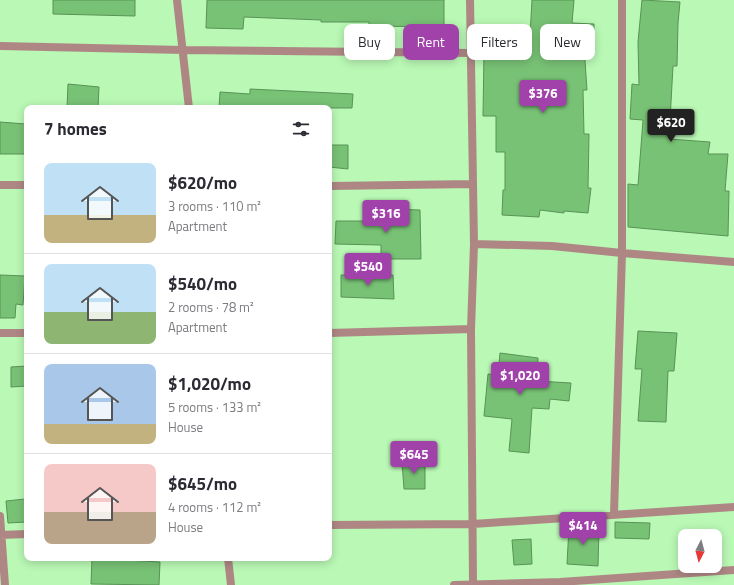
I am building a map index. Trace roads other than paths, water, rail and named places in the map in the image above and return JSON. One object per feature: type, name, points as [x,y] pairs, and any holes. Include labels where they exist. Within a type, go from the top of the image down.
[{"type":"street","points":[[177,0],[184,50],[189,105]]},
{"type":"street","points":[[470,0],[470,24]]},
{"type":"street","points":[[614,514],[622,253],[622,0]]},
{"type":"street","points":[[0,46],[184,50],[467,53]]},
{"type":"street","points":[[471,60],[474,244],[471,330],[473,583]]},
{"type":"street","points":[[332,186],[473,184]]},
{"type":"street","points":[[0,185],[24,185]]},
{"type":"street","points":[[474,244],[552,246],[734,262]]},
{"type":"street","points":[[332,333],[471,330]]},
{"type":"street","points":[[0,333],[24,333]]},
{"type":"street","points":[[332,525],[473,524],[734,507]]},
{"type":"street","points":[[0,516],[5,585]]},
{"type":"street","points":[[1,535],[24,534]]},
{"type":"street","points":[[228,561],[231,585]]},
{"type":"street","points":[[454,585],[473,583],[561,583],[734,570]]}]
